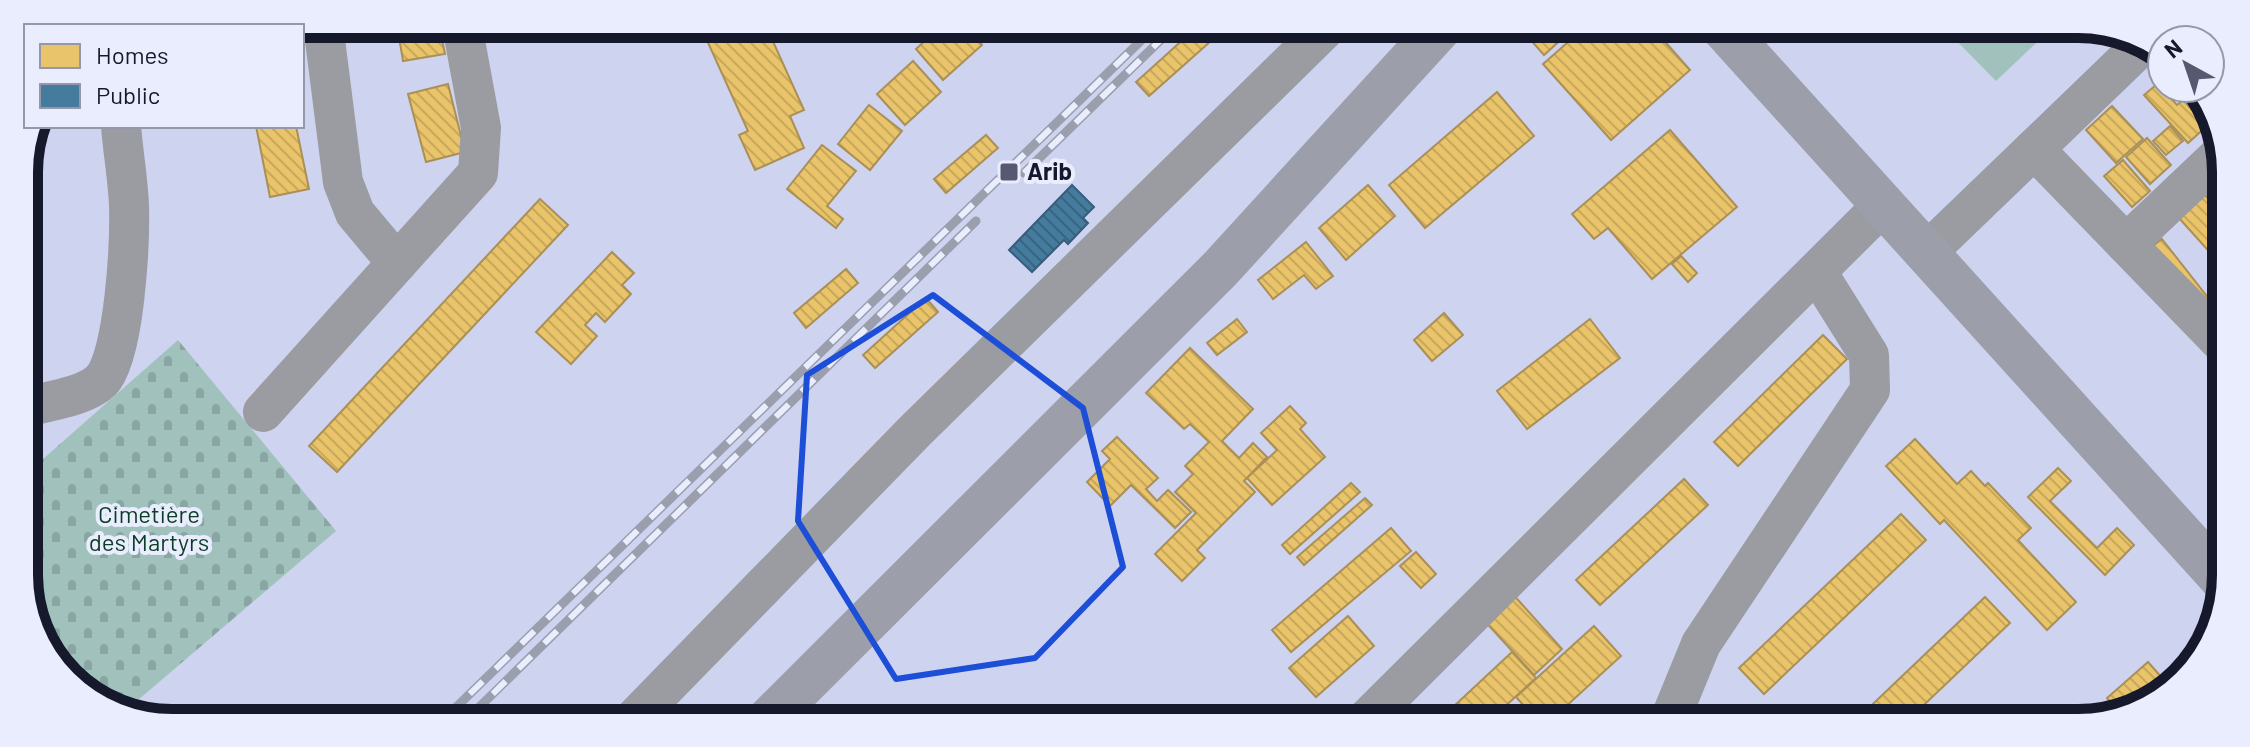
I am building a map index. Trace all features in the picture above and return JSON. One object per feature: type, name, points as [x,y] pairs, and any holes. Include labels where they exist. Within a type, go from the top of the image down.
[{"type":"main road","points":[[779,709],[1220,269],[1431,38]]},
{"type":"main road","points":[[1732,38],[2212,568]]},
{"type":"street","points":[[325,38],[343,182],[355,213],[397,263]]},
{"type":"street","points":[[263,412],[478,173],[481,128],[464,38]]},
{"type":"street","points":[[644,709],[915,431],[1316,38]]},
{"type":"street","points":[[1926,253],[2135,51]]},
{"type":"street","points":[[38,403],[91,388],[103,379],[114,355],[124,303],[129,206],[121,128]]},
{"type":"street","points":[[2034,149],[2212,327]]},
{"type":"street","points":[[2126,244],[2211,163]]},
{"type":"street","points":[[1377,709],[1883,205]]},
{"type":"street","points":[[1674,709],[1701,644],[1870,390],[1869,355],[1817,272]]},
{"type":"highlighted area","points":[[933,295],[1083,408],[1123,567],[1035,658],[896,679],[798,521],[807,375]]},
{"type":"green space","points":[[1954,38],[2041,38],[1996,81]]},
{"type":"green space","name":"Cimetière des Martyrs","points":[[178,340],[336,531],[134,703],[105,691],[77,670],[48,626],[38,575],[38,463]]},
{"type":"building: Homes","points":[[399,38],[442,38],[445,54],[403,61]]},
{"type":"building: Homes","points":[[706,38],[771,38],[804,110],[790,116],[804,148],[755,170],[739,135],[748,131]]},
{"type":"building: Homes","points":[[928,38],[976,38],[982,45],[943,80],[916,49]]},
{"type":"building: Homes","points":[[1185,38],[1208,38],[1211,41],[1149,96],[1136,82]]},
{"type":"building: Homes","points":[[1529,38],[1563,38],[1544,55]]},
{"type":"building: Homes","points":[[1573,38],[1662,38],[1690,70],[1611,140],[1543,64]]},
{"type":"building: Homes","points":[[913,61],[941,92],[905,125],[877,94]]},
{"type":"building: Homes","points":[[448,84],[465,152],[426,162],[408,94]]},
{"type":"building: Homes","points":[[1497,92],[1534,136],[1425,228],[1389,185]]},
{"type":"building: Homes","points":[[2152,104],[2187,104],[2201,119],[2205,128],[2188,143]]},
{"type":"building: Homes","points":[[869,105],[902,131],[870,170],[838,144]]},
{"type":"building: Homes","points":[[2112,106],[2143,139],[2116,163],[2086,130]]},
{"type":"building: Homes","points":[[2170,126],[2183,141],[2166,155],[2153,141]]},
{"type":"building: Homes","points":[[256,128],[296,128],[309,189],[270,197]]},
{"type":"building: Homes","points":[[1670,130],[1737,207],[1652,279],[1608,228],[1594,239],[1572,214]]},
{"type":"building: Homes","points":[[986,135],[998,148],[946,193],[934,179]]},
{"type":"building: Homes","points":[[2147,138],[2171,165],[2150,184],[2126,157]]},
{"type":"building: Homes","points":[[822,145],[856,171],[827,206],[843,219],[836,228],[787,189]]},
{"type":"building: Homes","points":[[2123,160],[2150,191],[2132,207],[2104,176]]},
{"type":"building: Homes","points":[[1368,185],[1395,216],[1346,260],[1319,228]]},
{"type":"building: Homes","points":[[2205,195],[2212,203],[2212,255],[2179,218]]},
{"type":"building: Homes","points":[[540,199],[568,225],[337,472],[309,446]]},
{"type":"building: Homes","points":[[2162,239],[2212,305],[2193,319],[2142,254]]},
{"type":"building: Homes","points":[[1306,242],[1333,276],[1316,289],[1304,275],[1273,299],[1258,280]]},
{"type":"building: Homes","points":[[612,252],[634,273],[622,285],[631,294],[605,322],[596,313],[585,325],[597,336],[571,364],[536,332]]},
{"type":"building: Homes","points":[[1681,256],[1697,273],[1688,282],[1672,264]]},
{"type":"building: Homes","points":[[846,269],[858,283],[806,328],[794,313]]},
{"type":"building: Homes","points":[[926,298],[938,312],[875,368],[863,355]]},
{"type":"building: Homes","points":[[1444,313],[1463,335],[1432,361],[1414,340]]},
{"type":"building: Homes","points":[[1237,319],[1247,332],[1217,355],[1207,343]]},
{"type":"building: Homes","points":[[1590,319],[1620,358],[1527,429],[1497,391]]},
{"type":"building: Homes","points":[[1823,335],[1847,359],[1738,466],[1714,442]]},
{"type":"building: Homes","points":[[1190,348],[1253,409],[1222,441],[1239,458],[1253,443],[1267,457],[1244,481],[1255,492],[1197,550],[1205,558],[1182,581],[1155,554],[1196,513],[1175,492],[1193,474],[1185,466],[1209,442],[1190,424],[1184,429],[1146,393]]},
{"type":"building: Homes","points":[[1290,406],[1306,423],[1300,429],[1325,457],[1272,505],[1247,478],[1277,450],[1261,433]]},
{"type":"building: Homes","points":[[1117,437],[1158,478],[1146,489],[1157,501],[1168,490],[1191,512],[1175,528],[1131,485],[1110,506],[1087,482],[1110,459],[1102,451]]},
{"type":"building: Homes","points":[[1915,439],[1957,484],[1971,471],[1985,486],[1988,483],[2031,528],[2018,540],[2076,602],[2047,630],[1944,520],[1940,524],[1886,466]]},
{"type":"building: Homes","points":[[2058,468],[2071,481],[2050,501],[2097,548],[2117,528],[2134,545],[2105,575],[2028,497]]},
{"type":"building: Homes","points":[[1684,479],[1708,505],[1600,605],[1576,580]]},
{"type":"building: Homes","points":[[1351,483],[1360,492],[1290,554],[1282,545]]},
{"type":"building: Homes","points":[[1365,498],[1372,505],[1304,565],[1297,557]]},
{"type":"building: Homes","points":[[1901,514],[1926,540],[1764,694],[1739,668]]},
{"type":"building: Homes","points":[[1391,528],[1411,551],[1291,652],[1272,630]]},
{"type":"building: Homes","points":[[1416,552],[1436,574],[1421,588],[1400,566]]},
{"type":"building: Homes","points":[[1510,591],[1562,649],[1534,675],[1481,617]]},
{"type":"building: Homes","points":[[1985,597],[2010,623],[1920,709],[1868,709]]},
{"type":"building: Homes","points":[[1348,616],[1374,646],[1316,697],[1289,668]]},
{"type":"building: Homes","points":[[1594,626],[1621,656],[1563,709],[1527,709],[1516,697]]},
{"type":"building: Homes","points":[[1512,652],[1536,678],[1502,709],[1451,709]]},
{"type":"building: Homes","points":[[2148,662],[2162,678],[2129,699],[2112,704],[2107,698]]},
{"type":"building: Public","name":"Arib","points":[[1072,185],[1094,207],[1083,218],[1088,223],[1068,244],[1064,240],[1032,272],[1009,250]]},
{"type":"railway","points":[[454,709],[1144,38]]},
{"type":"railway","points":[[1024,173],[1163,38]]},
{"type":"railway","points":[[477,709],[976,221]]},
{"type":"place","name":"Arib","points":[[1009,172]]}]
